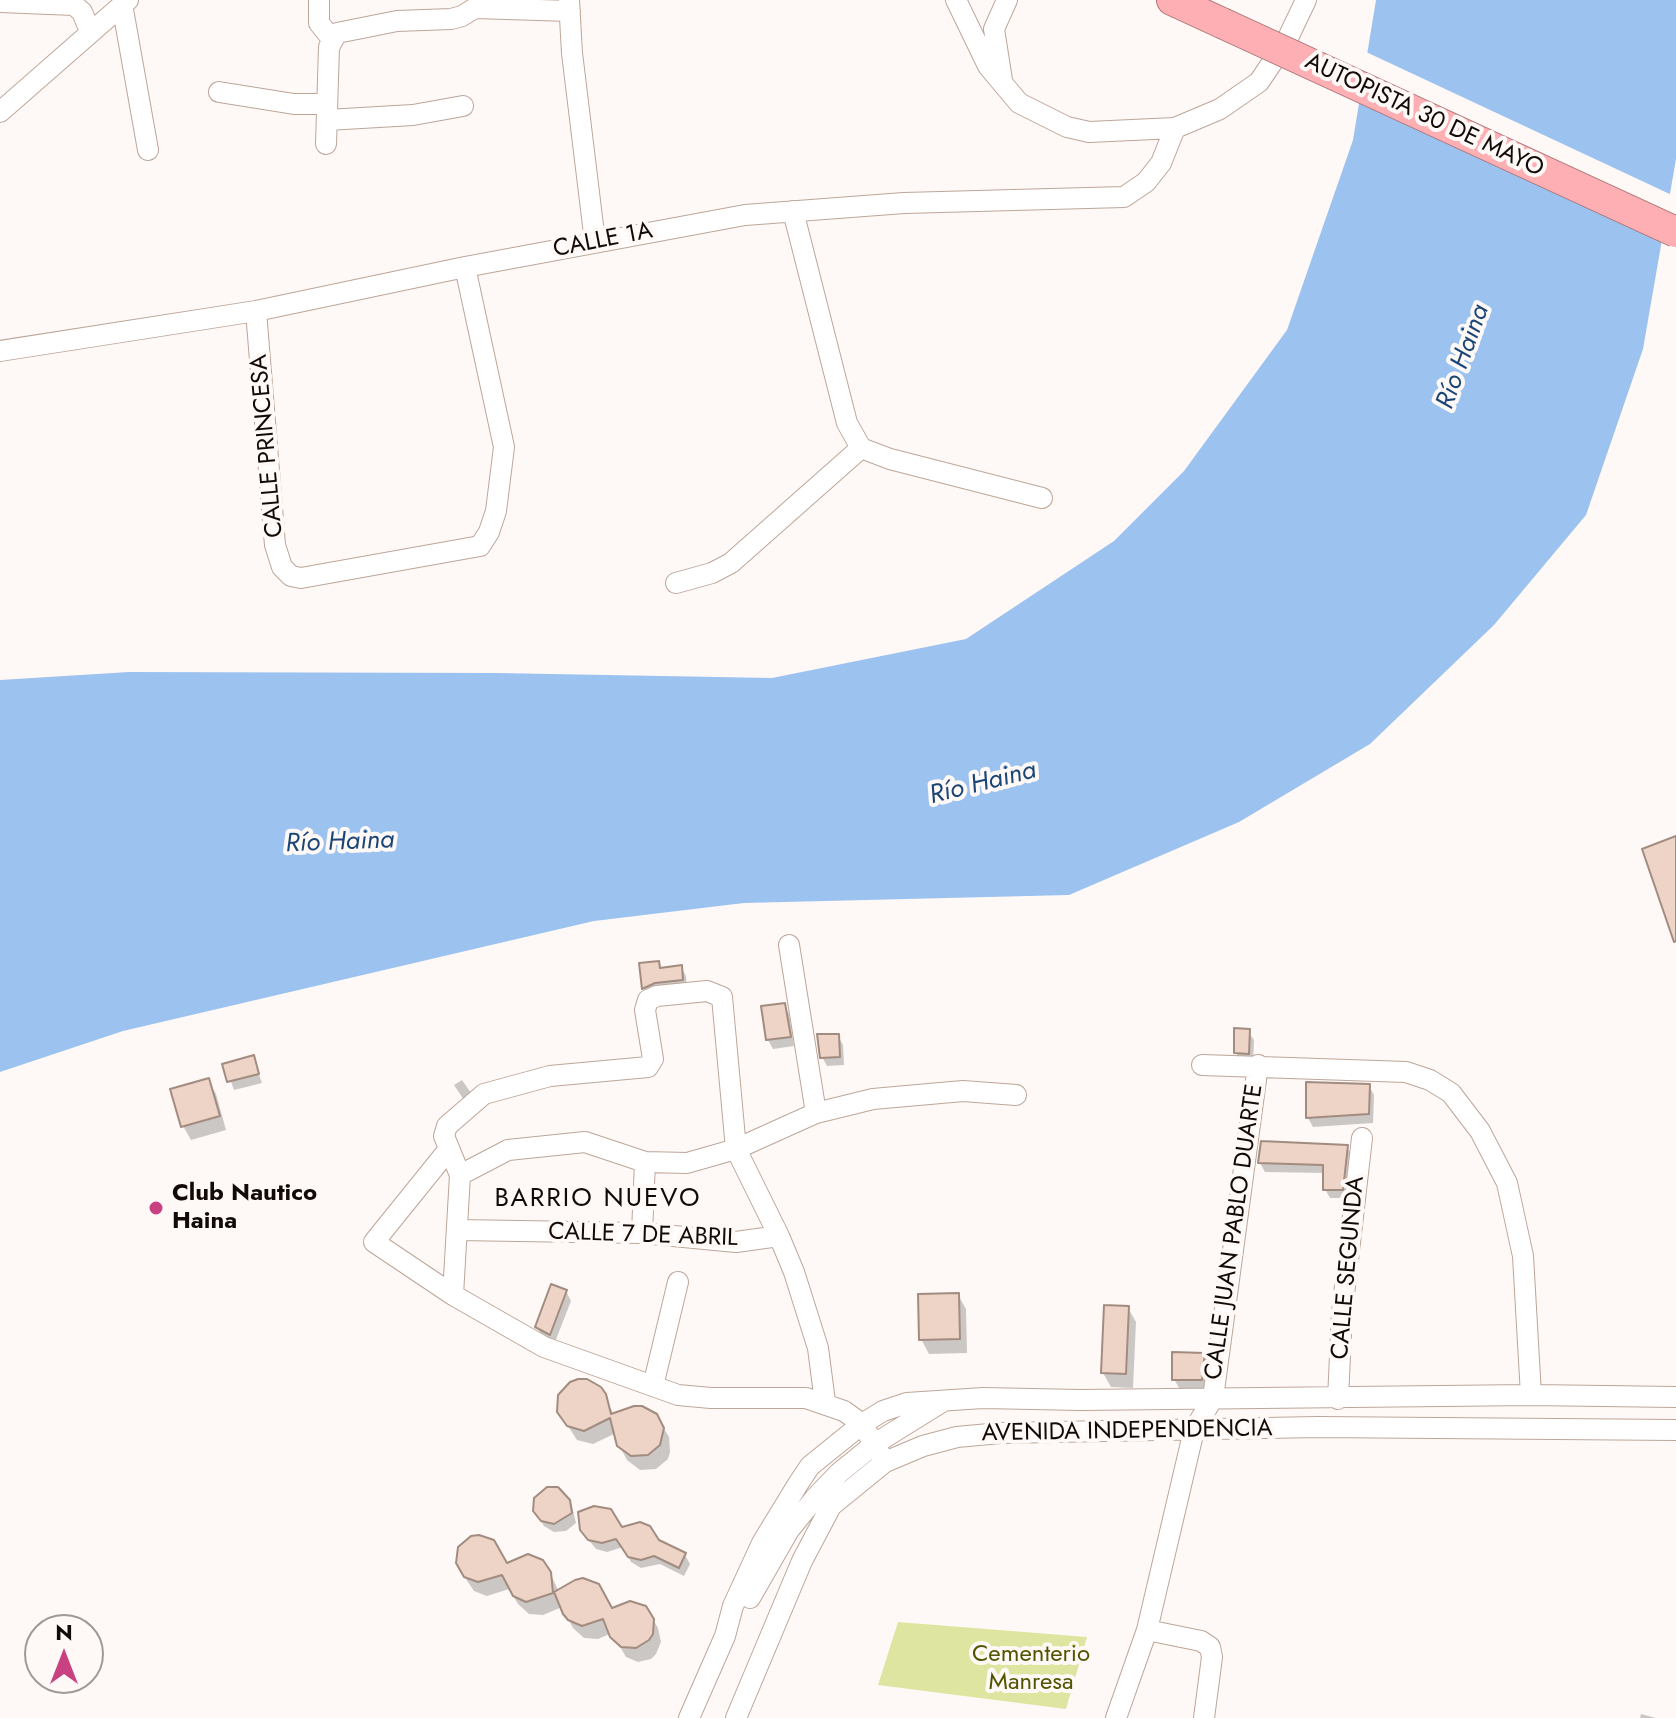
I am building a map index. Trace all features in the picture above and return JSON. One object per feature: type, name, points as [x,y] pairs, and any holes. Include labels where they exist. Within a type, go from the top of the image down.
[{"type":"highway","name":"AUTOPISTA 30 DE MAYO","points":[[1172,0],[1225,10],[1676,210]]},
{"type":"highway","name":"AUTOPISTA 30 DE MAYO","points":[[1225,10],[1676,232]]},
{"type":"street","points":[[319,0],[319,23],[331,38],[326,144]]},
{"type":"street","points":[[956,0],[988,66],[1019,103],[1067,127],[1089,132],[1175,128],[1220,109],[1259,82],[1286,42],[1306,0]]},
{"type":"street","points":[[1003,84],[994,29],[1007,0]]},
{"type":"street","points":[[0,2],[74,5],[82,12],[90,31]]},
{"type":"street","points":[[0,112],[125,2]]},
{"type":"street","points":[[125,2],[148,150]]},
{"type":"street","points":[[331,38],[351,28],[397,21],[451,19],[475,8],[569,6],[595,242]]},
{"type":"street","points":[[219,92],[327,112],[413,115],[463,106]]},
{"type":"street","name":"CALLE 1A","points":[[0,351],[256,311],[465,267],[745,215],[904,203],[1124,197],[1146,182],[1161,163],[1175,128]]},
{"type":"street","points":[[793,211],[847,423],[861,448],[890,459],[1042,498]]},
{"type":"street","name":"CALLE PRINCESA","points":[[256,311],[275,545],[282,567],[291,576],[301,578],[480,546],[496,511],[504,447],[465,267]]},
{"type":"street","points":[[676,583],[712,573],[731,563],[861,448]]},
{"type":"street","points":[[789,945],[816,1113]]},
{"type":"street","points":[[453,1295],[460,1175],[444,1130],[484,1094],[550,1076],[648,1067],[652,1064],[645,1010],[648,1000],[657,996],[707,991],[722,997],[736,1149],[779,1236],[818,1348],[825,1402]]},
{"type":"street","points":[[1202,1065],[1406,1072],[1430,1080],[1451,1093],[1480,1131],[1507,1183],[1523,1256],[1531,1395]]},
{"type":"street","name":"CALLE JUAN PABLO DUARTE","points":[[1213,1398],[1258,1065]]},
{"type":"street","points":[[460,1175],[508,1150],[585,1142],[645,1162],[687,1163],[736,1149],[816,1113],[873,1099],[963,1091],[1016,1095]]},
{"type":"street","name":"CALLE SEGUNDA","points":[[1338,1399],[1342,1312],[1362,1138]]},
{"type":"street","points":[[449,1149],[374,1242],[453,1295],[544,1347],[678,1395],[806,1398],[825,1402],[862,1424],[881,1452]]},
{"type":"street","points":[[642,1233],[645,1162]]},
{"type":"street","name":"CALLE 7 DE ABRIL","points":[[458,1230],[642,1233],[736,1242],[779,1236]]},
{"type":"street","points":[[653,1386],[678,1282]]},
{"type":"street","name":"AVENIDA INDEPENDENCIA","points":[[725,1636],[733,1606],[782,1508],[810,1466],[862,1424],[883,1411],[907,1403],[1002,1399],[1338,1399],[1531,1395],[1676,1397]]},
{"type":"street","points":[[1116,1718],[1147,1630],[1194,1430],[1213,1398]]},
{"type":"street","points":[[1000,1433],[1002,1399]]},
{"type":"street","name":"AVENIDA INDEPENDENCIA","points":[[736,1718],[816,1529],[831,1506],[881,1452],[946,1400]]},
{"type":"street","name":"AVENIDA INDEPENDENCIA","points":[[689,1718],[725,1636],[802,1511],[839,1473],[881,1452],[957,1437],[1000,1433],[1318,1427],[1676,1430]]},
{"type":"street","points":[[1147,1630],[1201,1641],[1210,1647],[1212,1657],[1204,1718]]},
{"type":"green space","name":"Cementerio Manresa","points":[[898,1622],[1087,1637],[1066,1709],[878,1685]]},
{"type":"water","name":"Río Haina","points":[[1376,0],[1676,0],[1676,159],[1643,349],[1586,515],[1494,625],[1370,744],[1239,822],[1069,895],[744,903],[594,921],[123,1031],[0,1072],[0,680],[129,672],[497,673],[772,678],[966,639],[1114,541],[1184,471],[1287,330],[1353,140]]},
{"type":"pier","points":[[1364,51],[1674,196],[1666,240],[1356,95]]},
{"type":"building","points":[[1676,836],[1676,941],[1674,942],[1642,849]]},
{"type":"building","points":[[659,961],[660,968],[682,965],[683,980],[655,983],[642,989],[639,963]]},
{"type":"building","points":[[785,1003],[791,1037],[766,1040],[761,1006]]},
{"type":"building","points":[[1234,1028],[1250,1029],[1249,1054],[1234,1053]]},
{"type":"building","points":[[817,1034],[839,1034],[840,1057],[820,1058]]},
{"type":"building","points":[[254,1055],[259,1074],[227,1082],[222,1064]]},
{"type":"building","points":[[209,1078],[220,1116],[181,1127],[170,1089]]},
{"type":"building","points":[[1306,1082],[1370,1084],[1369,1114],[1306,1118]]},
{"type":"building","points":[[1261,1141],[1348,1145],[1343,1190],[1323,1190],[1323,1165],[1258,1163]]},
{"type":"building","points":[[551,1284],[567,1290],[550,1335],[535,1327]]},
{"type":"building","points":[[959,1293],[960,1339],[919,1340],[918,1294]]},
{"type":"building","points":[[1104,1305],[1129,1306],[1126,1374],[1101,1373]]},
{"type":"building","points":[[1172,1352],[1205,1353],[1202,1380],[1172,1380]]},
{"type":"building","points":[[587,1379],[601,1387],[611,1414],[642,1406],[657,1414],[664,1428],[660,1445],[648,1455],[631,1456],[617,1446],[610,1418],[584,1431],[567,1426],[557,1412],[558,1395],[570,1382]]},
{"type":"building","points":[[547,1487],[558,1487],[570,1500],[572,1513],[554,1524],[541,1521],[533,1511],[534,1498]]},
{"type":"building","points":[[594,1506],[611,1509],[622,1527],[640,1522],[650,1526],[659,1540],[686,1553],[679,1568],[654,1556],[641,1560],[628,1557],[616,1539],[602,1543],[588,1540],[580,1530],[578,1512]]},
{"type":"building","points":[[471,1536],[494,1540],[507,1563],[528,1554],[543,1560],[551,1572],[553,1593],[526,1602],[513,1596],[502,1575],[478,1582],[464,1577],[456,1563],[458,1547]]},
{"type":"building","points":[[583,1578],[599,1584],[612,1608],[630,1601],[646,1606],[654,1619],[653,1634],[649,1640],[636,1648],[621,1647],[610,1637],[603,1619],[582,1626],[568,1620],[554,1592]]},
{"type":"place","name":"Club Nautico Haina","points":[[156,1208]]},
{"type":"district","name":"BARRIO NUEVO","points":[[598,1200]]}]
